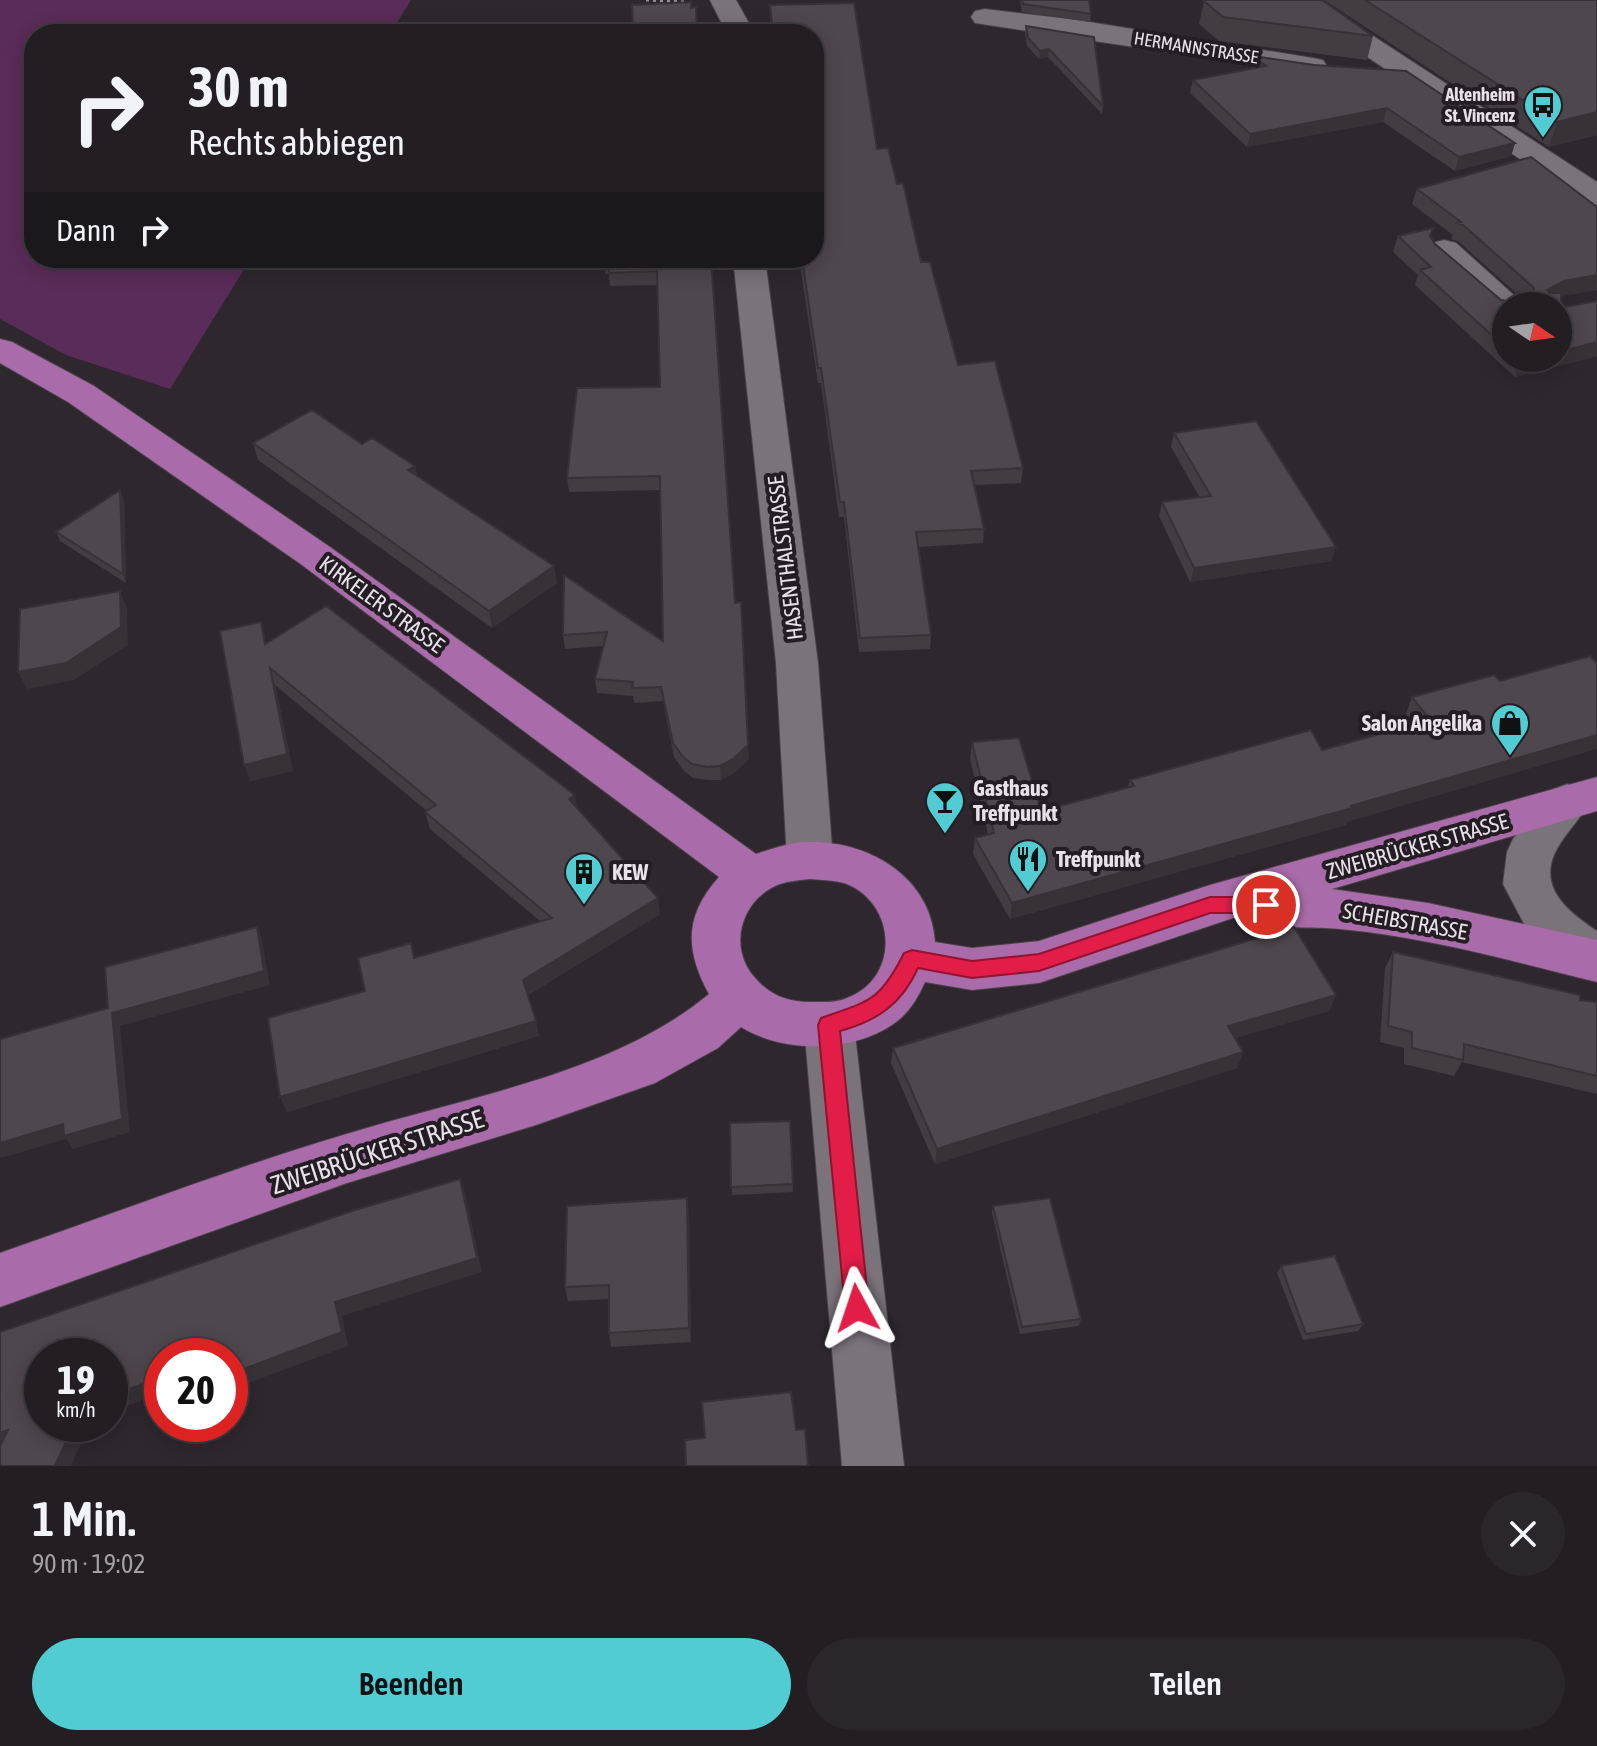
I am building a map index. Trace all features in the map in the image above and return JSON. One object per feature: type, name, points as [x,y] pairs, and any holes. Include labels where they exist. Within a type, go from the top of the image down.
[{"type":"main road","name":"KIRKELER STRASSE","points":[[0,349],[81,394],[316,556],[713,845],[752,877]]},
{"type":"main road","name":"ZWEIBRÜCKER STRASSE","points":[[912,959],[972,969],[1039,962],[1210,905],[1582,798]]},
{"type":"main road","points":[[810,860],[838,863],[866,872],[888,888],[904,909],[912,933],[912,959],[901,982],[884,1002],[859,1017],[829,1025],[780,1020],[765,1015],[739,998],[721,975],[714,948],[716,921],[730,896],[752,877],[779,865],[810,860]]},
{"type":"main road","name":"SCHEIBSTRASSE","points":[[1210,905],[1294,904],[1398,915],[1597,959]]},
{"type":"main road","name":"ZWEIBRÜCKER STRASSE","points":[[0,1280],[347,1158],[536,1102],[637,1067],[700,1032],[739,998]]},
{"type":"street","points":[[723,0],[736,24]]},
{"type":"street","points":[[1300,0],[1597,196]]},
{"type":"street","name":"HERMANNSTRASSE","points":[[985,17],[1077,28],[1334,69]]},
{"type":"street","points":[[1363,72],[1407,72]]},
{"type":"street","points":[[1444,250],[1493,292]]},
{"type":"street","name":"HASENTHALSTRASSE","points":[[750,268],[797,663],[810,860]]},
{"type":"street","name":"SCHEIBSTRASSE","points":[[1582,798],[1530,852],[1527,884],[1548,923],[1597,959]]},
{"type":"street","points":[[829,1025],[873,1466]]},
{"type":"shaded area","points":[[0,0],[411,0],[396,24],[24,24],[24,268],[245,268],[170,389],[66,355],[0,319]]},
{"type":"building","points":[[1022,0],[1089,0],[1091,14],[1023,4]]},
{"type":"building","points":[[1206,0],[1322,0],[1373,36],[1223,17]]},
{"type":"building","points":[[1365,0],[1597,0],[1597,112],[1557,122]]},
{"type":"building","points":[[691,2],[691,8],[696,7],[697,24],[633,24],[632,5]]},
{"type":"building","points":[[854,3],[877,149],[888,148],[897,184],[903,183],[921,262],[930,262],[958,365],[995,361],[1023,468],[971,471],[984,529],[916,532],[931,635],[860,638],[844,502],[840,502],[803,268],[824,268],[824,24],[772,24],[770,5]]},
{"type":"building","points":[[1026,26],[1094,37],[1103,106],[1049,49],[1040,51],[1028,38]]},
{"type":"building","points":[[1253,56],[1314,65],[1406,71],[1515,143],[1459,157],[1387,108],[1250,134],[1193,80],[1266,66]]},
{"type":"building","points":[[1531,157],[1597,207],[1597,275],[1564,281],[1547,290],[1549,292],[1534,292],[1534,288],[1463,225],[1456,223],[1461,222],[1417,189]]},
{"type":"building","points":[[1433,228],[1430,236],[1435,244],[1492,292],[1492,335],[1420,270],[1431,267],[1398,236]]},
{"type":"building","points":[[609,268],[712,268],[735,603],[741,602],[748,745],[720,766],[692,764],[683,757],[673,743],[661,687],[632,688],[633,682],[595,679],[607,632],[563,635],[564,575],[663,641],[660,476],[567,478],[577,388],[660,387],[657,271],[609,273]]},
{"type":"building","points":[[1597,301],[1597,342],[1572,348],[1572,306]]},
{"type":"building","points":[[312,410],[362,444],[372,438],[415,466],[408,470],[554,566],[489,611],[253,443]]},
{"type":"building","points":[[1256,421],[1336,547],[1194,568],[1162,502],[1211,496],[1174,433]]},
{"type":"building","points":[[120,490],[123,574],[56,532]]},
{"type":"building","points":[[120,591],[121,627],[66,663],[18,672],[20,609]]},
{"type":"building","points":[[326,606],[575,795],[569,799],[658,898],[523,980],[536,1021],[280,1097],[268,1018],[365,991],[358,958],[411,943],[414,958],[552,918],[425,812],[436,805],[270,668],[287,754],[244,765],[220,631],[261,622],[265,644]]},
{"type":"building","points":[[1590,656],[1597,663],[1597,735],[1352,808],[1012,903],[975,838],[994,833],[972,742],[1019,738],[1041,811],[1134,786],[1130,780],[1311,730],[1322,750],[1430,720],[1412,697],[1494,675],[1500,681]]},
{"type":"building","points":[[257,927],[264,971],[112,1013],[122,1119],[64,1136],[63,1124],[0,1143],[0,1039],[108,1008],[105,967]]},
{"type":"building","points":[[1294,927],[1336,995],[1228,1026],[1243,1052],[937,1149],[893,1048]]},
{"type":"building","points":[[1393,952],[1580,995],[1580,1000],[1597,1002],[1597,1076],[1464,1044],[1463,1060],[1412,1048],[1412,1032],[1388,1026]]},
{"type":"building","points":[[790,1121],[793,1184],[731,1187],[730,1123]]},
{"type":"building","points":[[460,1179],[477,1258],[335,1302],[342,1332],[248,1367],[248,1338],[144,1338],[144,1384],[128,1389],[128,1338],[24,1338],[24,1442],[66,1442],[55,1466],[0,1466],[0,1446],[8,1430],[0,1433],[0,1332],[355,1210]]},
{"type":"building","points":[[687,1198],[689,1328],[609,1333],[609,1285],[565,1287],[567,1206]]},
{"type":"building","points":[[1050,1198],[1081,1319],[1022,1327],[993,1206]]},
{"type":"building","points":[[1335,1256],[1363,1324],[1306,1334],[1281,1266]]},
{"type":"building","points":[[791,1392],[796,1430],[805,1429],[808,1466],[686,1466],[685,1440],[705,1438],[702,1402]]},
{"type":"place","name":"Altenheim St. Vincenz","points":[[1543,139]]},
{"type":"place","name":"Salon Angelika","points":[[1510,757]]},
{"type":"place","name":"Gasthaus Treffpunkt","points":[[945,835]]},
{"type":"place","name":"Treffpunkt","points":[[1028,893]]},
{"type":"place","name":"KEW","points":[[584,906]]},
{"type":"route","points":[[857,1308],[829,1025],[859,1017],[884,1002],[901,982],[912,959],[972,969],[1039,962],[1210,905],[1266,905]]}]
